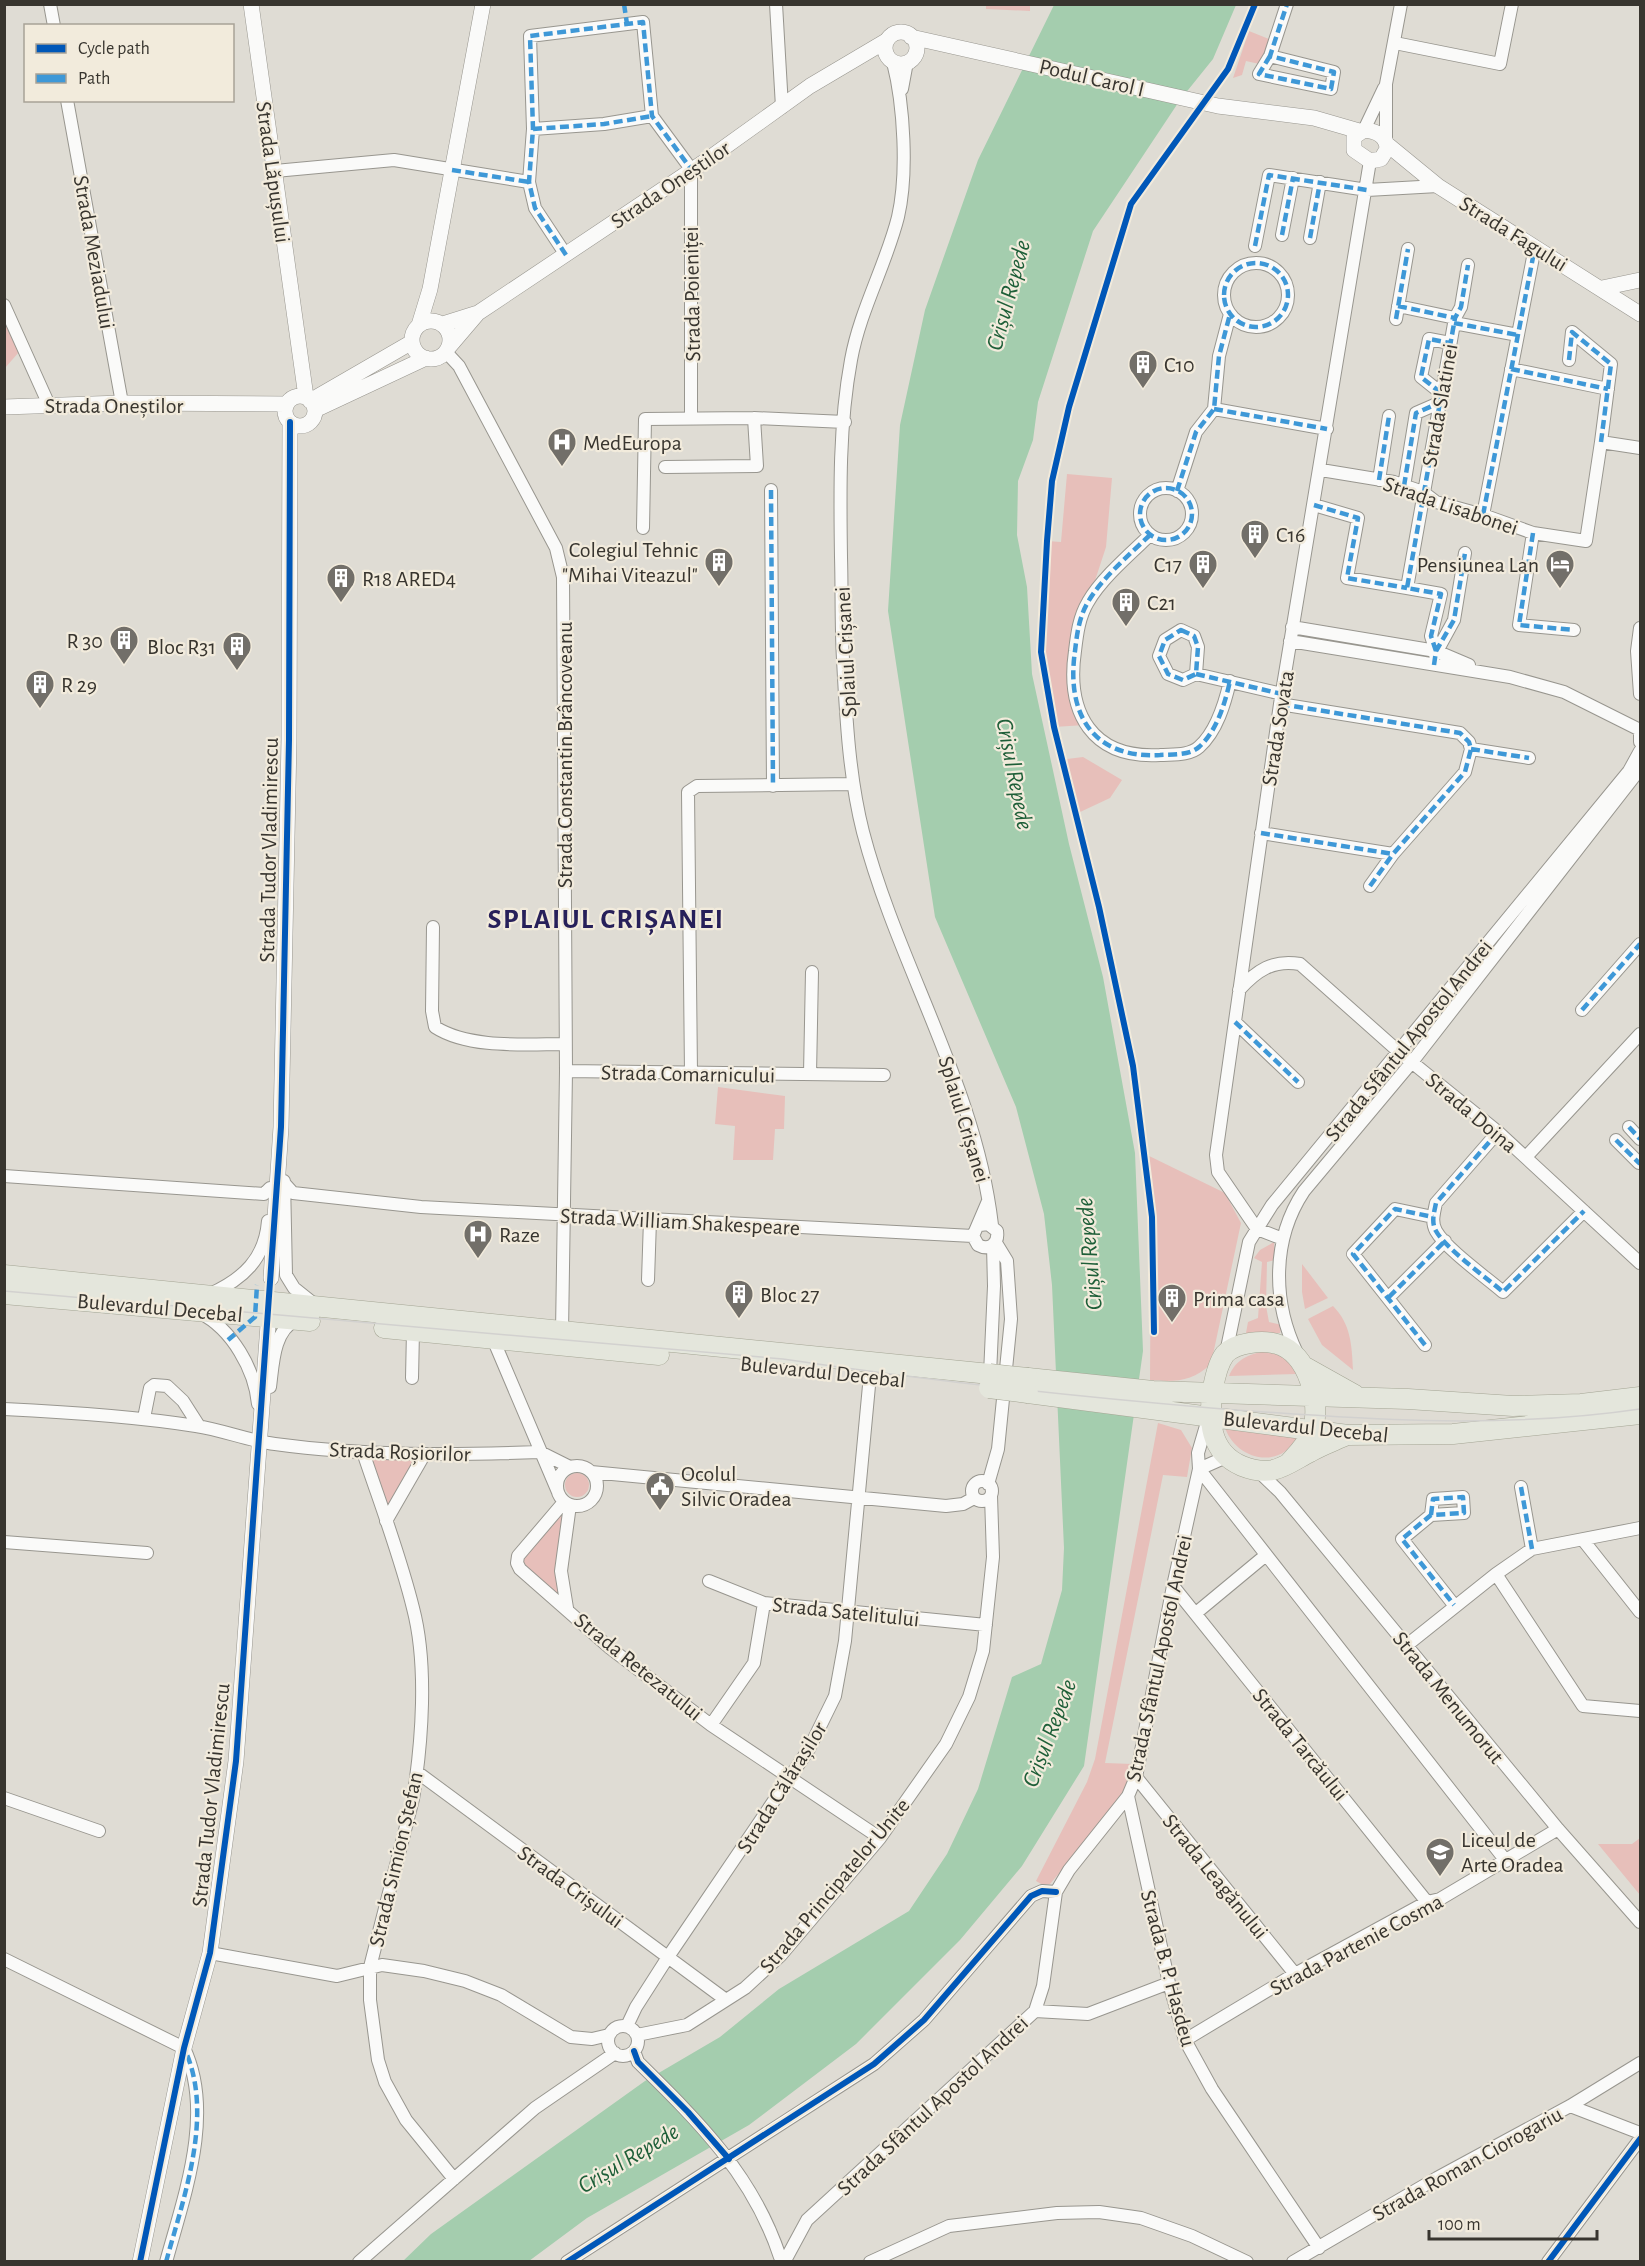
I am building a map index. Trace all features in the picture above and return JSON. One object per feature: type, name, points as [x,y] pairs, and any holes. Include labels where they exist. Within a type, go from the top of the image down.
[{"type":"main road","name":"Bulevardul Decebal","points":[[4,1275],[297,1319],[870,1375],[989,1381]]},
{"type":"main road","name":"Bulevardul Decebal","points":[[4,1294],[320,1308],[562,1332],[1152,1400],[1210,1415],[1348,1435],[1453,1434],[1641,1414]]},
{"type":"main road","points":[[1348,1435],[1273,1470],[1258,1471],[1226,1457],[1214,1438],[1210,1415],[1215,1376],[1226,1353],[1244,1345],[1277,1344],[1292,1352],[1305,1367],[1361,1398]]},
{"type":"main road","points":[[1289,1463],[1312,1430],[1313,1396],[1305,1367]]},
{"type":"main road","name":"Bulevardul Decebal","points":[[1152,1400],[1212,1392],[1542,1406],[1641,1397]]},
{"type":"street","points":[[50,4],[54,24]]},
{"type":"street","name":"Strada Lăpușului","points":[[251,4],[296,340],[300,409]]},
{"type":"street","points":[[430,289],[441,323],[450,335],[447,349],[437,358],[426,358],[416,352],[412,335],[419,325],[430,289],[483,4]]},
{"type":"street","points":[[776,4],[782,107]]},
{"type":"street","points":[[1270,56],[1334,72],[1331,89],[1259,74],[1270,56],[1287,4]]},
{"type":"street","name":"Strada Sovata","points":[[1257,1229],[1218,1172],[1216,1155],[1292,627],[1321,470],[1367,190],[1381,152],[1386,84],[1401,4]]},
{"type":"street","points":[[1395,43],[1500,64],[1512,4]]},
{"type":"street","points":[[566,255],[535,208],[529,182],[533,129],[530,36],[643,22],[652,116],[691,169]]},
{"type":"street","name":"Podul Carol I","points":[[898,56],[898,33],[1218,106],[1291,114],[1333,124]]},
{"type":"street","points":[[898,56],[916,46],[911,37]]},
{"type":"street","points":[[898,56],[950,44]]},
{"type":"street","name":"Strada Oneștilor","points":[[447,349],[478,313],[810,86],[861,57],[898,56]]},
{"type":"street","name":"Splaiul Crișanei","points":[[898,56],[901,93],[902,190],[898,217],[851,359],[840,461],[843,658],[854,784],[863,833],[903,949],[960,1091],[989,1197],[982,1228]]},
{"type":"street","name":"Strada Sovata","points":[[1362,130],[1386,84]]},
{"type":"street","name":"Strada Meziadului","points":[[67,102],[122,403]]},
{"type":"street","points":[[533,129],[652,116]]},
{"type":"street","name":"Strada Fagului","points":[[1333,124],[1380,134],[1381,152]]},
{"type":"street","name":"Strada Fagului","points":[[1333,124],[1353,146],[1356,153],[1381,152],[1420,172],[1438,186],[1641,314]]},
{"type":"street","points":[[1353,146],[1354,137],[1362,130]]},
{"type":"street","points":[[274,171],[372,160],[394,160],[529,182]]},
{"type":"street","name":"Strada Poieniței","points":[[691,169],[691,419]]},
{"type":"street","points":[[1411,188],[1420,172]]},
{"type":"street","points":[[1255,246],[1267,178],[1272,174],[1367,190],[1438,186]]},
{"type":"street","points":[[1282,235],[1293,178]]},
{"type":"street","points":[[1310,238],[1320,182]]},
{"type":"street","points":[[1483,515],[1535,247]]},
{"type":"street","points":[[1396,320],[1408,249]]},
{"type":"street","points":[[1177,491],[1196,432],[1214,409],[1219,356],[1230,315],[1224,294],[1226,284],[1239,268],[1259,263],[1269,266],[1285,280],[1288,301],[1278,320],[1258,328],[1247,327],[1230,315]]},
{"type":"street","name":"Strada Slatinei","points":[[1407,588],[1450,344],[1461,307],[1468,265]]},
{"type":"street","points":[[1607,291],[1641,280]]},
{"type":"street","name":"Strada Fagului","points":[[1607,291],[1641,320]]},
{"type":"street","points":[[4,305],[49,405]]},
{"type":"street","points":[[1398,306],[1518,335]]},
{"type":"street","name":"Strada Oneștilor","points":[[441,323],[478,313]]},
{"type":"street","points":[[419,325],[428,321],[441,323]]},
{"type":"street","points":[[1569,360],[1572,332],[1611,364],[1600,442],[1641,448]]},
{"type":"street","points":[[1404,486],[1416,413],[1440,398],[1421,377],[1429,339],[1450,344]]},
{"type":"street","name":"Strada Oneștilor","points":[[300,409],[412,342]]},
{"type":"street","name":"Strada Constantin Brâncoveanu","points":[[447,349],[459,366],[550,537],[563,577],[566,1071],[562,1332]]},
{"type":"street","name":"Strada Oneștilor","points":[[4,407],[122,403],[300,409],[426,358]]},
{"type":"street","points":[[1511,369],[1608,388]]},
{"type":"street","name":"Strada Tudor Vladimirescu","points":[[271,1278],[279,1165],[292,454],[300,409]]},
{"type":"street","name":"Strada Tudor Vladimirescu","points":[[292,454],[300,409]]},
{"type":"street","points":[[1214,409],[1327,429]]},
{"type":"street","points":[[1379,480],[1389,416]]},
{"type":"street","points":[[665,467],[757,466],[754,418]]},
{"type":"street","points":[[643,528],[645,419],[754,418],[845,422]]},
{"type":"street","name":"Strada Lisabonei","points":[[1321,470],[1404,486],[1423,492],[1436,502],[1483,515],[1533,533],[1586,541],[1600,442]]},
{"type":"street","points":[[1166,488],[1177,491],[1189,502],[1192,510],[1191,523],[1184,534],[1173,539],[1160,540],[1150,535],[1141,523],[1140,510],[1145,498],[1156,490],[1166,488]]},
{"type":"street","points":[[771,490],[773,786]]},
{"type":"street","points":[[1314,505],[1358,518],[1347,578],[1441,594],[1431,636],[1436,651]]},
{"type":"street","points":[[1533,533],[1519,625],[1574,630]]},
{"type":"street","points":[[1150,535],[1126,558],[1088,602],[1078,626],[1072,668],[1076,705],[1085,725],[1107,744],[1136,756],[1185,753],[1197,749],[1209,737],[1226,700],[1230,681]]},
{"type":"street","points":[[1434,665],[1436,651],[1454,620],[1465,554]]},
{"type":"street","points":[[1292,627],[1436,651],[1486,673]]},
{"type":"street","points":[[1641,628],[1637,651],[1641,694]]},
{"type":"street","points":[[1290,641],[1510,676],[1564,692],[1641,731],[1641,742]]},
{"type":"street","points":[[1196,674],[1230,681],[1281,699],[1460,733],[1471,749],[1529,758]]},
{"type":"street","points":[[1370,886],[1393,854],[1465,772],[1471,749]]},
{"type":"street","name":"Strada Sfântul Apostol Andrei","points":[[1226,1353],[1249,1242],[1272,1205],[1629,771],[1641,751]]},
{"type":"street","name":"Strada Sfântul Apostol Andrei","points":[[1305,1367],[1283,1315],[1279,1265],[1286,1222],[1304,1191],[1412,1062],[1641,769]]},
{"type":"street","points":[[691,1073],[688,798],[692,788],[854,784]]},
{"type":"street","points":[[1261,833],[1393,854]]},
{"type":"street","points":[[433,927],[432,1011],[435,1027],[445,1034],[500,1044],[565,1044]]},
{"type":"street","points":[[1582,1010],[1641,944]]},
{"type":"street","name":"Strada Doina","points":[[1239,990],[1265,967],[1287,962],[1300,964],[1398,1051],[1498,1132],[1640,1259]]},
{"type":"street","points":[[810,1074],[812,972]]},
{"type":"street","points":[[1235,1022],[1298,1082]]},
{"type":"street","points":[[1526,1157],[1641,1034]]},
{"type":"street","name":"Strada Comarnicului","points":[[566,1071],[884,1075]]},
{"type":"street","points":[[1629,1128],[1641,1139]]},
{"type":"street","points":[[1498,1132],[1436,1203],[1432,1217],[1436,1231],[1445,1241],[1503,1292],[1584,1211]]},
{"type":"street","points":[[1616,1140],[1639,1163],[1641,1161]]},
{"type":"street","points":[[279,1165],[290,1196],[286,1275],[294,1288],[320,1308]]},
{"type":"street","points":[[258,1434],[256,1393],[241,1356],[198,1304],[238,1280],[256,1259],[267,1235],[270,1188],[279,1165]]},
{"type":"street","points":[[4,1176],[264,1194],[270,1188]]},
{"type":"street","name":"Strada William Shakespeare","points":[[290,1196],[421,1207],[650,1220],[982,1228]]},
{"type":"street","points":[[1425,1345],[1353,1254],[1395,1209],[1432,1217]]},
{"type":"street","points":[[648,1280],[650,1220]]},
{"type":"street","points":[[989,1381],[994,1286],[990,1245],[998,1235],[982,1228],[975,1241],[990,1245]]},
{"type":"street","points":[[1257,1229],[1283,1239]]},
{"type":"street","points":[[1389,1297],[1445,1241]]},
{"type":"street","name":"Strada Principatelor Unite","points":[[632,2030],[687,2025],[745,1988],[781,1955],[880,1838],[945,1744],[961,1716],[977,1674],[986,1625],[993,1557],[990,1490],[998,1449],[1011,1319],[1007,1261],[990,1245]]},
{"type":"street","points":[[258,1434],[276,1347],[286,1327],[297,1319]]},
{"type":"street","name":"Strada Tudor Vladimirescu","points":[[140,2262],[184,2048],[210,1953],[236,1761],[267,1325]]},
{"type":"street","points":[[412,1378],[413,1331]]},
{"type":"street","points":[[493,1339],[540,1452],[564,1500],[582,1506],[595,1496],[598,1485],[591,1472]]},
{"type":"street","name":"Strada Călărașilor","points":[[632,2030],[636,2007],[809,1749],[835,1696],[847,1612],[870,1375]]},
{"type":"street","points":[[144,1418],[150,1388],[154,1385],[167,1386],[183,1401],[199,1426]]},
{"type":"street","points":[[4,1409],[144,1418],[199,1426]]},
{"type":"street","name":"Strada Sfântul Apostol Andrei","points":[[784,2259],[807,2220],[1035,2011],[1043,1986],[1056,1892],[1065,1875],[1128,1796],[1136,1777],[1173,1586],[1199,1469],[1198,1453],[1210,1415]]},
{"type":"street","name":"Strada Roșiorilor","points":[[199,1426],[244,1436],[258,1434],[363,1452],[424,1455],[540,1452]]},
{"type":"street","name":"Strada Simion Ștefan","points":[[363,1452],[415,1621],[421,1702],[417,1772],[370,1967],[370,2000],[378,2060],[385,2082],[406,2120],[454,2179]]},
{"type":"street","points":[[540,1452],[570,1467],[582,1467],[591,1472],[857,1498],[955,1506],[974,1498],[974,1485],[982,1481],[990,1490]]},
{"type":"street","points":[[386,1521],[424,1455]]},
{"type":"street","points":[[1226,1457],[1199,1469],[1506,1861]]},
{"type":"street","points":[[567,1608],[561,1571],[564,1500],[560,1475],[570,1467]]},
{"type":"street","name":"Strada Menumorut","points":[[1258,1471],[1280,1492],[1558,1829],[1641,1922]]},
{"type":"street","points":[[1521,1487],[1532,1549]]},
{"type":"street","name":"Strada Retezatului","points":[[564,1500],[519,1556],[517,1563],[520,1569],[610,1648],[711,1725],[880,1838]]},
{"type":"street","points":[[1431,1515],[1402,1539],[1454,1605]]},
{"type":"street","points":[[1407,1645],[1454,1605],[1532,1549],[1641,1528]]},
{"type":"street","points":[[1583,1540],[1641,1612]]},
{"type":"street","points":[[4,1542],[147,1553]]},
{"type":"street","points":[[1196,1613],[1266,1555]]},
{"type":"street","points":[[1496,1574],[1583,1706],[1641,1711]]},
{"type":"street","name":"Strada Satelitului","points":[[709,1581],[764,1603],[986,1625]]},
{"type":"street","name":"Strada Tarcăului","points":[[1173,1586],[1427,1902]]},
{"type":"street","name":"Strada Retezatului","points":[[711,1725],[754,1663],[764,1603]]},
{"type":"street","name":"Strada Crișului","points":[[417,1772],[726,2000]]},
{"type":"street","name":"Strada Leagănului","points":[[1136,1777],[1295,1974]]},
{"type":"street","name":"Strada B. P. Hașdeu","points":[[1128,1796],[1169,1983],[1185,2040],[1212,2090],[1319,2248]]},
{"type":"street","points":[[4,1797],[99,1831]]},
{"type":"street","name":"Strada Partenie Cosma","points":[[1185,2040],[1295,1974],[1427,1902],[1440,1899],[1558,1829]]},
{"type":"street","points":[[567,2262],[593,2242],[729,2159],[874,2064],[924,2020],[1031,1896],[1042,1891],[1056,1892]]},
{"type":"street","points":[[210,1953],[337,1976],[382,1965],[413,1968],[456,1979],[501,1995],[571,2037],[592,2039],[609,2035],[615,2028],[632,2030],[638,2043],[636,2056]]},
{"type":"street","points":[[4,1959],[184,2048],[196,2079],[196,2123],[190,2167],[166,2262]]},
{"type":"street","points":[[1035,2011],[1088,2014],[1169,1983]]},
{"type":"street","points":[[609,2035],[609,2045],[615,2053],[636,2056],[729,2159],[744,2179],[784,2259]]},
{"type":"street","points":[[358,2262],[535,2108],[615,2053]]},
{"type":"street","name":"Strada Roman Ciorogariu","points":[[1293,2262],[1437,2178],[1570,2106],[1641,2063]]},
{"type":"street","points":[[1570,2106],[1641,2133]]},
{"type":"street","points":[[1548,2262],[1641,2139]]},
{"type":"street","points":[[870,2262],[950,2226],[1057,2213],[1099,2212],[1141,2218],[1162,2225],[1192,2236],[1247,2262]]},
{"type":"street","points":[[772,2232],[784,2237],[796,2236]]},
{"type":"shaded area","points":[[986,5],[1030,5],[1030,11],[986,9]]},
{"type":"shaded area","points":[[1249,31],[1274,41],[1264,65],[1246,61],[1242,75],[1233,78]]},
{"type":"shaded area","points":[[4,321],[19,352],[5,368],[4,368]]},
{"type":"shaded area","points":[[1067,474],[1112,478],[1106,547],[1088,602],[1073,668],[1085,725],[1054,727],[1041,646],[1047,541],[1061,542]]},
{"type":"shaded area","points":[[1083,757],[1122,780],[1110,798],[1078,813],[1067,759]]},
{"type":"shaded area","points":[[718,1087],[785,1096],[784,1129],[775,1129],[773,1160],[733,1160],[735,1126],[715,1124]]},
{"type":"shaded area","points":[[1143,1153],[1225,1193],[1241,1223],[1211,1364],[1183,1380],[1150,1380],[1151,1213]]},
{"type":"shaded area","points":[[1274,1242],[1275,1260],[1267,1262],[1266,1306],[1269,1322],[1282,1325],[1280,1333],[1246,1333],[1248,1322],[1258,1318],[1262,1262],[1254,1258],[1260,1250]]},
{"type":"shaded area","points":[[1302,1264],[1328,1298],[1305,1309],[1302,1292]]},
{"type":"shaded area","points":[[1333,1306],[1347,1328],[1353,1370],[1322,1345],[1308,1319]]},
{"type":"shaded area","points":[[1266,1351],[1277,1353],[1285,1358],[1296,1374],[1229,1376],[1239,1361]]},
{"type":"shaded area","points":[[1158,1423],[1181,1430],[1192,1448],[1187,1477],[1163,1475],[1105,1763],[1133,1764],[1121,1800],[1050,1884],[1043,1885],[1036,1881],[1087,1782],[1095,1759]]},
{"type":"shaded area","points":[[1224,1424],[1297,1438],[1289,1449],[1279,1455],[1256,1456],[1236,1445]]},
{"type":"shaded area","points":[[363,1452],[424,1455],[386,1521]]},
{"type":"shaded area","points":[[577,1473],[585,1477],[589,1485],[585,1493],[577,1497],[569,1493],[565,1485],[569,1477]]},
{"type":"shaded area","points":[[564,1502],[567,1608],[520,1569],[519,1556]]},
{"type":"shaded area","points":[[1640,1838],[1640,1895],[1598,1844],[1632,1844]]},
{"type":"water","name":"Crișul Repede","points":[[1054,5],[1236,5],[1213,59],[1180,100],[1093,231],[1038,402],[1033,440],[1018,481],[1017,535],[1027,587],[1032,674],[1069,844],[1103,977],[1135,1153],[1143,1351],[1084,1766],[1022,1866],[960,1940],[856,2044],[749,2125],[587,2218],[529,2261],[402,2262],[431,2234],[645,2081],[720,2037],[779,1989],[909,1911],[947,1854],[978,1789],[1012,1677],[1041,1664],[1062,1590],[1064,1548],[1052,1285],[1044,1214],[1016,1107],[935,917],[888,611],[900,425],[925,310],[978,160]]},
{"type":"tram line","points":[[4,1291],[783,1359],[996,1387],[1264,1412],[1372,1419],[1479,1421],[1587,1415],[1640,1409]]},
{"type":"marked path","points":[[624,4],[627,24]]},
{"type":"marked path","points":[[1270,56],[1259,74],[1331,89],[1334,72],[1270,56],[1287,4]]},
{"type":"marked path","points":[[566,255],[535,208],[529,182],[533,129],[530,36],[643,22],[652,116],[691,169]]},
{"type":"marked path","points":[[533,129],[604,124],[652,116]]},
{"type":"marked path","points":[[452,170],[529,182]]},
{"type":"marked path","points":[[1255,246],[1269,175],[1367,190]]},
{"type":"marked path","points":[[1282,235],[1293,178]]},
{"type":"marked path","points":[[1310,238],[1320,182]]},
{"type":"marked path","points":[[1483,515],[1535,247]]},
{"type":"marked path","points":[[1396,319],[1408,249]]},
{"type":"marked path","points":[[1250,263],[1262,263],[1279,272],[1286,283],[1288,295],[1286,307],[1279,318],[1262,327],[1250,327],[1238,322],[1229,313],[1224,301],[1224,289],[1229,277],[1238,268],[1250,263]]},
{"type":"marked path","points":[[1398,306],[1455,318],[1461,307],[1468,265]]},
{"type":"marked path","points":[[1177,491],[1196,432],[1214,409],[1219,356],[1230,314]]},
{"type":"marked path","points":[[1436,651],[1431,636],[1441,594],[1407,588],[1455,318]]},
{"type":"marked path","points":[[1454,323],[1518,335]]},
{"type":"marked path","points":[[1569,360],[1572,332],[1611,364],[1601,442]]},
{"type":"marked path","points":[[1441,393],[1421,377],[1429,339],[1450,343]]},
{"type":"marked path","points":[[1511,369],[1608,389]]},
{"type":"marked path","points":[[1404,486],[1416,413],[1439,403]]},
{"type":"marked path","points":[[1214,409],[1327,429]]},
{"type":"marked path","points":[[1379,480],[1389,416]]},
{"type":"marked path","points":[[1166,488],[1176,490],[1184,496],[1190,504],[1192,514],[1190,524],[1184,532],[1176,538],[1166,540],[1156,538],[1148,532],[1142,524],[1140,514],[1142,504],[1148,496],[1156,490],[1166,488]]},
{"type":"marked path","points":[[771,490],[773,786]]},
{"type":"marked path","points":[[1314,505],[1358,518],[1347,578],[1407,588]]},
{"type":"marked path","points":[[1533,533],[1519,625],[1574,630]]},
{"type":"marked path","points":[[1150,535],[1100,584],[1082,614],[1073,673],[1080,712],[1089,728],[1101,740],[1117,749],[1136,754],[1185,753],[1199,747],[1211,733],[1223,707],[1230,681]]},
{"type":"marked path","points":[[1434,665],[1436,651],[1454,620],[1465,553]]},
{"type":"marked path","points":[[1181,630],[1194,636],[1198,647],[1196,674],[1183,680],[1168,674],[1159,656],[1165,640],[1181,630]]},
{"type":"marked path","points":[[1196,674],[1282,694]]},
{"type":"marked path","points":[[1261,833],[1393,854],[1465,772],[1471,749],[1469,742],[1460,733],[1280,704]]},
{"type":"marked path","points":[[1471,749],[1529,758]]},
{"type":"marked path","points":[[1370,886],[1393,854]]},
{"type":"marked path","points":[[1582,1010],[1640,944]]},
{"type":"marked path","points":[[1235,1022],[1298,1082]]},
{"type":"marked path","points":[[1629,1127],[1640,1139]]},
{"type":"marked path","points":[[1498,1132],[1436,1203],[1433,1217],[1434,1228],[1457,1255],[1503,1292],[1584,1211]]},
{"type":"marked path","points":[[1616,1140],[1639,1163],[1640,1161]]},
{"type":"marked path","points":[[1425,1345],[1353,1254],[1395,1209],[1433,1217]]},
{"type":"marked path","points":[[1389,1297],[1445,1241]]},
{"type":"marked path","points":[[228,1340],[255,1317],[257,1285]]},
{"type":"marked path","points":[[1521,1487],[1532,1549]]},
{"type":"marked path","points":[[1431,1515],[1433,1499],[1463,1497],[1464,1513],[1431,1515],[1402,1539],[1454,1605]]},
{"type":"marked path","points":[[166,2262],[188,2182],[197,2127],[197,2100],[193,2073],[184,2048]]},
{"type":"cycle path","points":[[1154,1332],[1152,1217],[1133,1066],[1099,907],[1054,727],[1041,652],[1047,541],[1052,481],[1069,407],[1131,204],[1228,69],[1255,4]]},
{"type":"cycle path","points":[[140,2262],[184,2048],[210,1953],[236,1761],[281,1127],[289,740],[290,422]]},
{"type":"cycle path","points":[[567,2262],[874,2064],[924,2020],[1031,1896],[1042,1891],[1056,1892]]},
{"type":"cycle path","points":[[634,2051],[638,2062],[688,2112],[729,2159]]},
{"type":"cycle path","points":[[1548,2262],[1640,2139]]},
{"type":"place","name":"C10","points":[[1143,390]]},
{"type":"place","name":"MedEuropa","points":[[562,468]]},
{"type":"place","name":"C16","points":[[1255,560]]},
{"type":"place","name":"Colegiul Tehnic \"Mihai Viteazul\"","points":[[719,588]]},
{"type":"place","name":"C17","points":[[1203,590]]},
{"type":"place","name":"Pensiunea Lan","points":[[1560,590]]},
{"type":"place","name":"R18 ARED4","points":[[341,604]]},
{"type":"place","name":"C21","points":[[1126,628]]},
{"type":"place","name":"R 30","points":[[124,666]]},
{"type":"place","name":"Bloc R31","points":[[237,672]]},
{"type":"place","name":"R 29","points":[[40,710]]},
{"type":"place","name":"Raze","points":[[478,1260]]},
{"type":"place","name":"Bloc 27","points":[[739,1320]]},
{"type":"place","name":"Prima casa","points":[[1172,1324]]},
{"type":"place","name":"Ocolul Silvic Oradea","points":[[660,1512]]},
{"type":"place","name":"Liceul de Arte Oradea","points":[[1440,1878]]},
{"type":"district","name":"SPLAIUL CRIȘANEI","points":[[606,918]]}]
